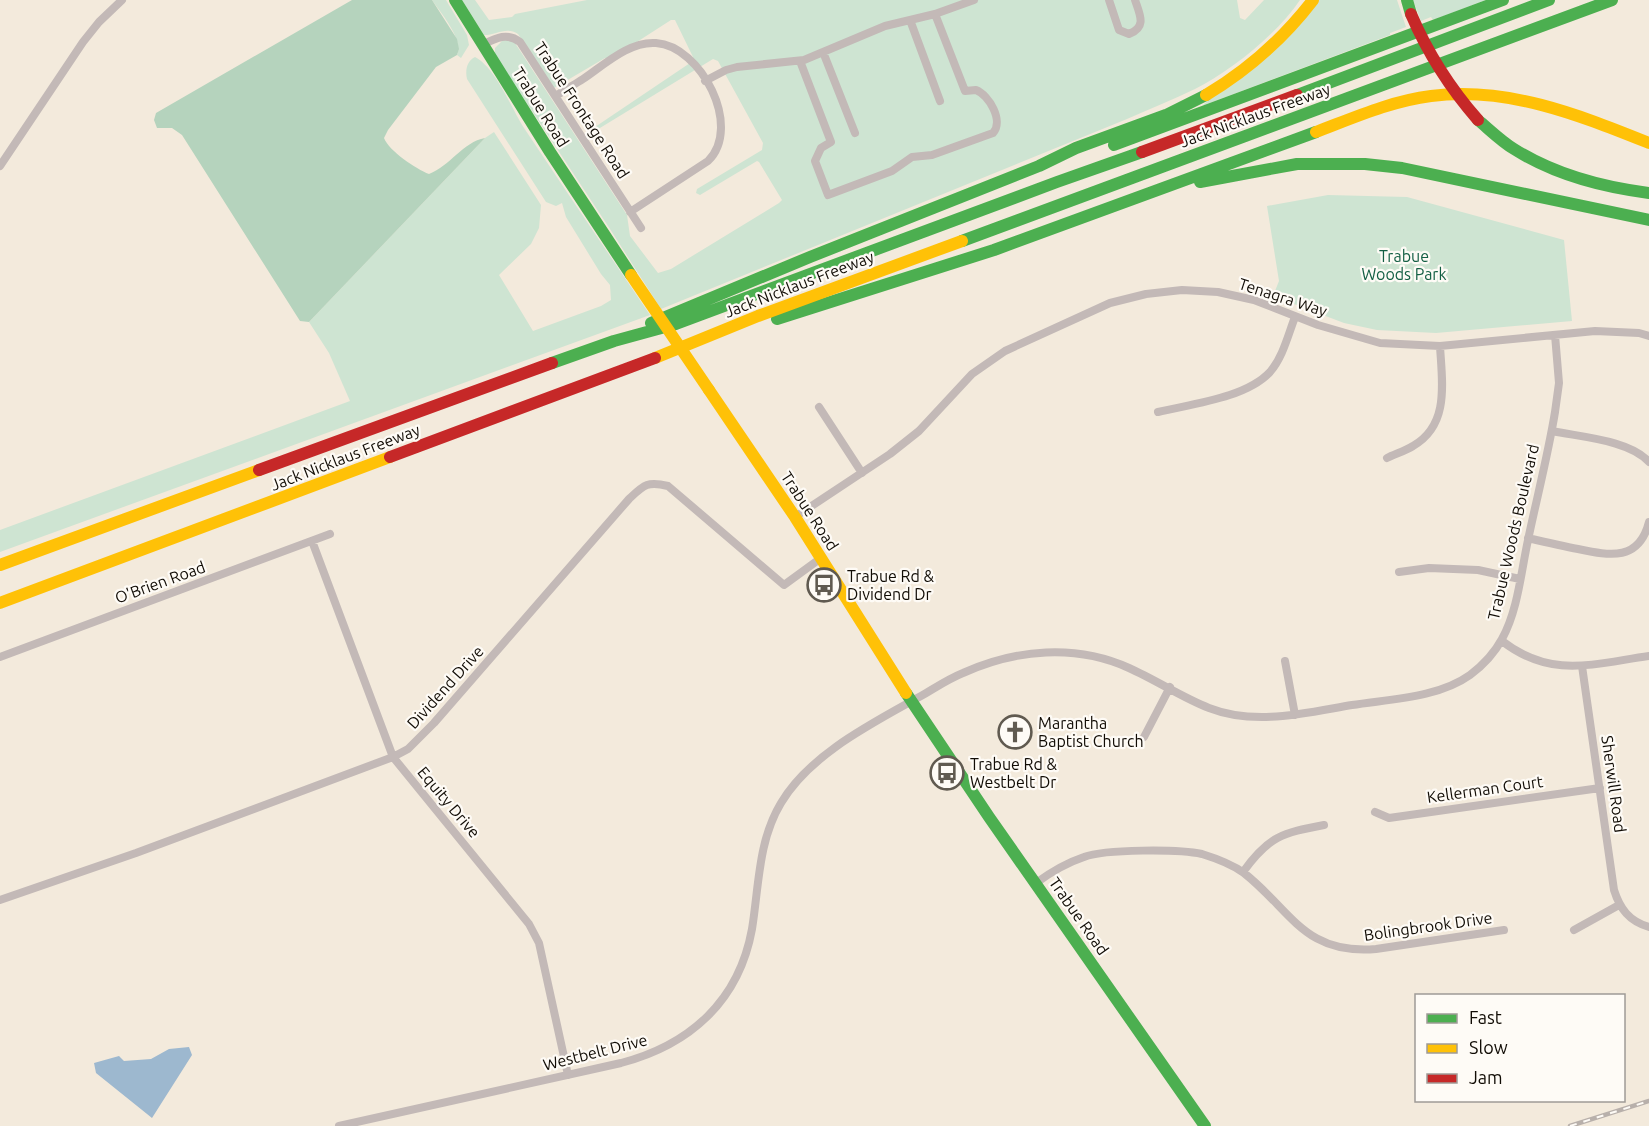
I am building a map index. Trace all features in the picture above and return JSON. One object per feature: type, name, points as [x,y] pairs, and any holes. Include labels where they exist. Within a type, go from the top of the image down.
[{"type":"main road","name":"Trabue Road","points":[[455,0],[549,152],[795,517],[911,701],[1205,1126]]},
{"type":"main road","points":[[614,341],[672,313],[1039,166],[1076,148],[1164,116],[1225,84],[1276,42],[1305,12],[1312,0]]},
{"type":"main road","points":[[1407,0],[1431,58],[1460,100],[1478,120],[1513,148],[1552,169],[1583,182],[1649,193]]},
{"type":"main road","points":[[1039,166],[1079,157],[1144,135],[1503,0]]},
{"type":"main road","name":"Jack Nicklaus Freeway","points":[[0,565],[614,341],[676,324],[1549,0]]},
{"type":"main road","name":"Jack Nicklaus Freeway","points":[[0,603],[695,343],[767,312],[1612,0]]},
{"type":"main road","points":[[695,343],[994,250],[1372,111],[1440,94],[1475,93],[1521,99],[1550,106],[1649,143]]},
{"type":"main road","points":[[1158,189],[1297,164],[1365,164],[1402,168],[1649,220]]},
{"type":"street","points":[[0,165],[82,42],[122,0]]},
{"type":"street","points":[[705,81],[737,67],[800,61],[885,26],[935,14],[974,0]]},
{"type":"street","points":[[1109,0],[1119,30],[1129,34],[1137,31],[1140,25],[1141,17],[1135,0]]},
{"type":"street","points":[[800,61],[831,142],[821,148],[815,160],[828,195],[892,171],[912,157],[932,154],[993,133],[997,129],[998,123],[987,97],[976,90],[965,91],[935,14]]},
{"type":"street","points":[[910,20],[940,101]]},
{"type":"street","name":"Trabue Frontage Road","points":[[483,45],[502,36],[512,36],[523,46],[641,228]]},
{"type":"street","points":[[556,96],[628,49],[646,43],[663,44],[679,51],[688,57],[705,81],[717,103],[721,119],[721,136],[714,154],[708,161],[630,212]]},
{"type":"street","points":[[823,52],[855,133]]},
{"type":"street","name":"Tenagra Way","points":[[795,517],[890,454],[919,431],[972,374],[1005,351],[1110,303],[1146,294],[1182,290],[1254,300],[1295,317],[1380,343],[1440,346],[1595,331],[1639,333],[1649,336]]},
{"type":"street","points":[[1158,412],[1225,396],[1255,384],[1269,372],[1277,361],[1295,317]]},
{"type":"street","name":"Trabue Woods Boulevard","points":[[911,701],[944,681],[988,662],[1003,657],[1047,652],[1074,653],[1113,661],[1210,708],[1259,718],[1295,715],[1423,694],[1468,676],[1485,662],[1502,641],[1514,607],[1552,431],[1559,383],[1555,335]]},
{"type":"street","points":[[1387,458],[1413,447],[1434,428],[1442,400],[1440,346]]},
{"type":"street","points":[[819,407],[862,473]]},
{"type":"street","points":[[1552,431],[1628,447],[1642,453],[1649,462]]},
{"type":"street","name":"Dividend Drive","points":[[0,900],[107,863],[393,757],[408,749],[434,723],[611,518],[642,487],[653,483],[668,486],[784,585],[821,558]]},
{"type":"street","points":[[1528,538],[1606,555],[1623,554],[1638,545],[1647,531],[1649,522]]},
{"type":"street","name":"O'Brien Road","points":[[0,657],[330,534]]},
{"type":"street","name":"Equity Drive","points":[[312,541],[393,757],[529,924],[539,943],[568,1075]]},
{"type":"street","points":[[1399,572],[1429,568],[1478,570],[1520,579]]},
{"type":"street","points":[[1502,641],[1538,662],[1564,667],[1649,656]]},
{"type":"street","points":[[1285,662],[1295,715]]},
{"type":"street","name":"Sherwill Road","points":[[1582,666],[1614,890],[1619,905]]},
{"type":"street","points":[[1144,737],[1170,687]]},
{"type":"street","name":"Westbelt Drive","points":[[339,1126],[621,1063],[652,1054],[676,1042],[709,1016],[732,984],[744,957],[752,930],[766,837],[776,812],[789,790],[822,758],[911,701]]},
{"type":"street","name":"Kellerman Court","points":[[1376,812],[1389,818],[1600,788]]},
{"type":"street","points":[[1242,872],[1271,840],[1294,831],[1324,825]]},
{"type":"street","name":"Bolingbrook Drive","points":[[1036,883],[1053,871],[1086,856],[1119,852],[1168,851],[1202,854],[1242,872],[1308,935],[1332,946],[1358,951],[1504,930]]},
{"type":"street","points":[[1574,930],[1619,905],[1630,919],[1649,927]]},
{"type":"green space","points":[[352,0],[432,0],[457,39],[459,49],[457,55],[436,67],[388,130],[384,138],[391,148],[410,164],[429,174],[444,166],[470,144],[485,138],[309,322],[300,321],[182,135],[172,128],[157,128],[154,120],[156,113]]},
{"type":"green space","points":[[432,0],[446,0],[467,35],[469,45],[461,58],[457,55],[455,34]]},
{"type":"green space","points":[[462,0],[475,0],[489,20],[587,0],[1237,0],[1240,18],[1245,20],[1264,0],[1300,0],[1279,26],[1238,62],[1195,89],[1127,119],[661,309],[495,55],[495,48],[502,41],[509,39],[515,43],[627,215],[630,236],[658,273],[671,269],[782,200],[757,161],[700,195],[696,193],[697,189],[762,150],[763,143],[718,61],[713,59],[595,131],[592,130],[595,127],[693,61],[675,20],[671,20],[612,58],[605,58],[554,88],[518,34],[506,31],[484,35]]},
{"type":"green space","points":[[1317,0],[1397,0],[1406,27],[1202,106]]},
{"type":"green space","points":[[1413,0],[1486,0],[1433,20],[1431,17],[1421,21]]},
{"type":"green space","points":[[475,57],[490,70],[524,128],[650,315],[0,552],[0,530],[350,401],[329,353],[309,322],[485,138],[494,132],[541,205],[539,228],[531,244],[499,275],[533,331],[601,306],[611,300],[610,285],[566,217],[562,203],[556,206],[546,202],[467,79],[467,66]]},
{"type":"green space","name":"Trabue Woods Park","points":[[1328,195],[1407,197],[1564,240],[1572,321],[1436,333],[1377,330],[1344,323],[1273,296],[1279,281],[1267,206]]},
{"type":"water","points":[[189,1047],[192,1055],[152,1118],[96,1073],[94,1063],[119,1056],[124,1061],[151,1059],[169,1049]]},
{"type":"railway","points":[[1570,1126],[1649,1101]]},
{"type":"traffic: fast","points":[[455,0],[550,152],[631,275]]},
{"type":"traffic: fast","points":[[1407,0],[1411,14]]},
{"type":"traffic: fast","points":[[1114,145],[1503,0]]},
{"type":"traffic: fast","points":[[1297,95],[1549,0]]},
{"type":"traffic: fast","points":[[962,241],[1612,0]]},
{"type":"traffic: fast","points":[[651,323],[1039,166],[1076,148],[1166,115],[1206,95]]},
{"type":"traffic: fast","points":[[1478,120],[1509,146],[1562,173],[1613,187],[1649,193]]},
{"type":"traffic: fast","points":[[777,319],[994,250],[1316,132]]},
{"type":"traffic: fast","points":[[552,363],[614,341],[676,324],[1142,152]]},
{"type":"traffic: fast","points":[[1200,182],[1297,164],[1365,164],[1402,168],[1649,220]]},
{"type":"traffic: fast","points":[[906,693],[989,817],[1205,1126]]},
{"type":"traffic: slow","points":[[1206,95],[1264,53],[1290,28],[1313,0]]},
{"type":"traffic: slow","points":[[1316,132],[1372,111],[1416,98],[1460,94],[1488,95],[1543,105],[1596,122],[1649,143]]},
{"type":"traffic: slow","points":[[655,358],[758,316],[962,241]]},
{"type":"traffic: slow","points":[[631,275],[709,390]]},
{"type":"traffic: slow","points":[[709,390],[795,517],[906,693]]},
{"type":"traffic: slow","points":[[0,603],[390,457]]},
{"type":"traffic: slow","points":[[0,565],[259,470]]},
{"type":"traffic: jam","points":[[1411,14],[1440,70],[1478,120]]},
{"type":"traffic: jam","points":[[1142,152],[1297,95]]},
{"type":"traffic: jam","points":[[390,457],[655,358]]},
{"type":"traffic: jam","points":[[259,470],[552,363]]},
{"type":"place","name":"Trabue Rd & Dividend Dr","points":[[824,585]]},
{"type":"place","name":"Marantha Baptist Church","points":[[1015,732]]},
{"type":"place","name":"Trabue Rd & Westbelt Dr","points":[[947,773]]}]
